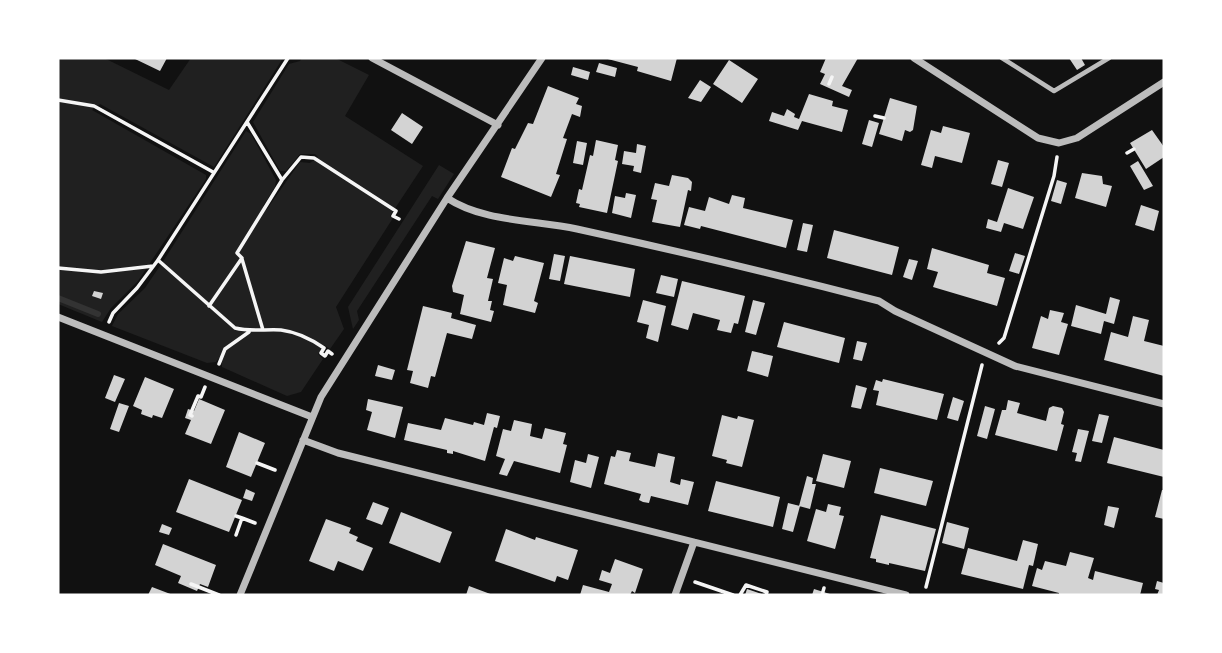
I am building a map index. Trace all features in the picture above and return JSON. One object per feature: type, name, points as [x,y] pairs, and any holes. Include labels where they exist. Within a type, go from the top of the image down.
[{"type":"street","points":[[372,58],[498,125]]},
{"type":"street","points":[[240,595],[312,417],[344,361],[447,198],[542,58]]},
{"type":"street","points":[[914,58],[924,60],[1038,138],[1059,143],[1077,138],[1164,82]]},
{"type":"street","points":[[447,198],[461,208],[476,212],[565,226],[662,247],[879,301],[895,311],[1015,366],[1164,404]]},
{"type":"street","points":[[58,317],[312,417]]},
{"type":"street","points":[[303,440],[338,453],[906,595]]},
{"type":"street","points":[[676,595],[694,542]]},
{"type":"lane","points":[[387,66],[392,58]]},
{"type":"lane","points":[[1002,58],[1054,91],[1109,58]]},
{"type":"path","points":[[104,335],[113,313],[158,260],[288,58]]},
{"type":"path","points":[[829,84],[832,77]]},
{"type":"path","points":[[58,100],[94,106],[214,172]]},
{"type":"path","points":[[876,116],[884,118]]},
{"type":"path","points":[[247,122],[282,180]]},
{"type":"path","points":[[1127,153],[1133,149]]},
{"type":"path","points":[[1002,339],[1054,176],[1057,153]]},
{"type":"path","points":[[263,330],[242,258],[237,253],[282,180],[301,157],[314,158],[396,211],[393,216],[399,219]]},
{"type":"path","points":[[209,306],[242,258]]},
{"type":"path","points":[[158,260],[235,328],[249,332],[283,330],[303,336],[324,348],[321,353],[325,356],[328,351],[337,357]]},
{"type":"path","points":[[58,268],[101,272],[153,266]]},
{"type":"path","points":[[219,364],[225,349],[249,332]]},
{"type":"path","points":[[926,587],[981,367]]},
{"type":"path","points":[[192,416],[190,415],[198,396],[201,397],[205,387]]},
{"type":"path","points":[[257,463],[275,470]]},
{"type":"path","points":[[236,516],[255,523]]},
{"type":"path","points":[[236,534],[242,518]]},
{"type":"path","points":[[697,582],[733,595]]},
{"type":"path","points":[[191,584],[219,595]]},
{"type":"path","points":[[740,595],[746,585],[767,592],[766,595]]},
{"type":"shaded area","points":[[58,58],[104,58],[169,90],[191,58],[283,58],[214,167],[100,104],[92,110],[206,175],[206,179],[138,281],[111,308],[102,322],[58,304]]},
{"type":"shaded area","points":[[302,58],[335,58],[369,75],[345,116],[423,166],[336,307],[344,329],[330,349],[324,345],[318,354],[323,359],[301,392],[287,396],[222,367],[222,360],[219,358],[216,362],[207,363],[112,326],[118,314],[145,288],[246,131],[251,134],[276,180],[275,187],[263,206],[267,209],[300,162],[310,163],[318,157],[315,154],[300,154],[286,171],[280,171],[253,122],[289,64]]},
{"type":"shaded area","points":[[439,165],[454,174],[438,199],[432,196],[357,311],[359,320],[353,329],[348,307]]},
{"type":"building","points":[[133,58],[167,58],[160,71]]},
{"type":"building","points":[[604,58],[677,58],[671,81],[637,71],[638,67]]},
{"type":"building","points":[[826,58],[858,58],[842,86],[852,90],[849,97],[820,84],[825,74],[820,72]]},
{"type":"building","points":[[1069,58],[1081,58],[1085,65],[1077,70]]},
{"type":"building","points":[[729,60],[758,79],[742,103],[713,84]]},
{"type":"building","points":[[599,63],[617,68],[615,77],[596,72]]},
{"type":"building","points":[[573,67],[590,72],[588,80],[571,75]]},
{"type":"building","points":[[700,80],[711,87],[701,102],[688,98]]},
{"type":"building","points":[[548,86],[579,98],[576,104],[582,106],[580,117],[572,114],[563,138],[567,139],[556,174],[560,175],[551,197],[501,177],[512,148],[515,149],[528,123],[533,124]]},
{"type":"building","points":[[809,94],[833,101],[832,106],[848,110],[842,132],[802,121],[798,130],[769,121],[772,112],[784,116],[787,109],[799,119]]},
{"type":"building","points":[[890,98],[917,106],[913,130],[905,130],[902,141],[879,134]]},
{"type":"building","points":[[402,113],[423,127],[412,144],[391,130]]},
{"type":"building","points":[[869,120],[879,123],[872,147],[862,144]]},
{"type":"building","points":[[943,126],[970,133],[962,163],[935,156],[932,168],[921,165],[931,130],[941,133]]},
{"type":"building","points":[[1152,130],[1164,147],[1164,157],[1146,169],[1130,143]]},
{"type":"building","points":[[596,140],[618,145],[615,160],[618,161],[607,213],[579,207],[580,204],[576,203]]},
{"type":"building","points":[[577,141],[587,143],[583,165],[573,163]]},
{"type":"building","points":[[637,144],[646,146],[641,173],[633,171],[634,166],[622,164],[624,151],[636,153]]},
{"type":"building","points":[[998,160],[1009,163],[1002,187],[991,184]]},
{"type":"building","points":[[1138,161],[1153,186],[1144,190],[1130,166]]},
{"type":"building","points":[[1082,173],[1102,176],[1103,184],[1112,186],[1106,207],[1075,198]]},
{"type":"building","points":[[672,175],[688,178],[692,182],[680,227],[652,222],[657,200],[651,199],[655,183],[669,186]]},
{"type":"building","points":[[1057,180],[1067,183],[1061,204],[1051,201]]},
{"type":"building","points":[[1008,188],[1034,197],[1023,229],[1004,223],[1001,232],[986,228],[988,219],[997,222]]},
{"type":"building","points":[[626,193],[636,195],[631,218],[612,213],[615,196],[625,198]]},
{"type":"building","points":[[732,195],[745,198],[743,208],[793,220],[786,248],[701,226],[700,229],[684,225],[689,207],[705,211],[709,197],[729,204]]},
{"type":"building","points":[[1141,205],[1159,211],[1154,231],[1135,225]]},
{"type":"building","points":[[803,223],[813,225],[807,252],[797,250]]},
{"type":"building","points":[[834,230],[899,247],[892,275],[827,258]]},
{"type":"building","points":[[466,241],[495,248],[487,278],[493,279],[488,301],[492,301],[490,310],[494,311],[491,322],[460,314],[464,295],[453,292],[452,286]]},
{"type":"building","points":[[932,248],[989,265],[987,273],[1005,278],[997,306],[933,287],[938,272],[927,269]]},
{"type":"building","points":[[1015,253],[1025,256],[1019,274],[1009,271]]},
{"type":"building","points":[[554,254],[565,256],[560,281],[549,279]]},
{"type":"building","points":[[515,256],[544,263],[534,301],[538,303],[535,313],[503,305],[507,285],[498,283],[504,258],[513,261]]},
{"type":"building","points":[[570,256],[635,269],[630,297],[564,284]]},
{"type":"building","points":[[909,259],[918,261],[912,280],[903,277]]},
{"type":"building","points":[[661,275],[678,279],[674,297],[656,293]]},
{"type":"building","points":[[682,281],[745,296],[738,324],[734,323],[731,333],[717,330],[720,320],[693,313],[688,330],[671,325]]},
{"type":"building","points":[[94,291],[103,293],[101,299],[92,296]]},
{"type":"building","points":[[1110,297],[1120,300],[1114,324],[1104,321],[1101,334],[1071,326],[1076,305],[1106,314]]},
{"type":"building","points":[[643,300],[666,306],[658,342],[646,338],[649,325],[637,322]]},
{"type":"building","points":[[753,300],[765,303],[756,335],[745,332]]},
{"type":"building","points":[[423,306],[452,313],[451,318],[476,325],[472,339],[447,333],[435,377],[431,376],[428,388],[410,383],[413,371],[407,370]]},
{"type":"building","points":[[1050,310],[1064,313],[1061,322],[1068,324],[1059,355],[1032,348],[1041,316],[1048,319]]},
{"type":"building","points":[[1133,316],[1149,320],[1144,341],[1164,346],[1164,376],[1104,360],[1111,332],[1128,337]]},
{"type":"building","points":[[784,322],[845,338],[839,363],[777,347]]},
{"type":"building","points":[[857,341],[867,343],[862,361],[853,359]]},
{"type":"building","points":[[752,351],[773,356],[768,377],[747,371]]},
{"type":"building","points":[[378,365],[395,370],[392,380],[375,376]]},
{"type":"building","points":[[114,375],[125,379],[115,402],[105,398]]},
{"type":"building","points":[[145,377],[174,389],[162,418],[141,414],[142,410],[133,406]]},
{"type":"building","points":[[883,379],[944,394],[937,420],[876,405],[879,391],[873,390],[876,380],[882,382]]},
{"type":"building","points":[[856,385],[867,388],[861,409],[851,407]]},
{"type":"building","points":[[953,397],[964,401],[958,421],[947,418]]},
{"type":"building","points":[[199,399],[225,410],[211,444],[185,434],[191,420],[185,418],[188,409],[194,411]]},
{"type":"building","points":[[368,399],[403,407],[395,438],[367,430],[372,412],[366,410]]},
{"type":"building","points":[[1008,400],[1020,403],[1017,413],[1046,421],[1049,408],[1062,408],[1064,412],[1061,424],[1064,425],[1057,451],[995,435],[1002,410],[1006,410]]},
{"type":"building","points":[[119,403],[129,406],[119,432],[110,429]]},
{"type":"building","points":[[985,406],[995,409],[987,439],[977,436]]},
{"type":"building","points":[[487,413],[500,416],[497,428],[494,427],[485,461],[404,440],[408,423],[441,430],[445,418],[484,425]]},
{"type":"building","points":[[1099,414],[1109,416],[1102,443],[1092,441]]},
{"type":"building","points":[[722,415],[754,420],[742,467],[712,456]]},
{"type":"building","points":[[514,420],[532,424],[530,436],[542,439],[545,428],[566,433],[563,444],[567,445],[560,473],[514,461],[507,476],[499,474],[505,459],[496,456],[503,429],[511,431]]},
{"type":"building","points":[[1078,429],[1089,431],[1081,462],[1075,461],[1077,453],[1072,452]]},
{"type":"building","points":[[239,432],[265,443],[251,477],[226,467]]},
{"type":"building","points":[[1114,437],[1164,450],[1164,477],[1107,463]]},
{"type":"building","points":[[617,450],[631,453],[629,461],[655,467],[658,453],[675,457],[670,482],[680,485],[681,479],[694,482],[688,505],[651,496],[649,503],[643,502],[639,500],[641,494],[604,484],[611,456],[615,457]]},
{"type":"building","points":[[588,454],[599,457],[591,488],[570,482],[575,460],[586,463]]},
{"type":"building","points":[[823,454],[851,461],[844,488],[816,481]]},
{"type":"building","points":[[880,468],[933,481],[926,506],[874,493]]},
{"type":"building","points":[[807,476],[813,478],[812,484],[816,484],[810,509],[799,506]]},
{"type":"building","points":[[189,479],[242,500],[229,532],[176,512]]},
{"type":"building","points":[[716,481],[780,497],[773,527],[708,511]]},
{"type":"building","points":[[246,489],[255,493],[252,501],[243,498]]},
{"type":"building","points":[[1164,490],[1164,519],[1155,517]]},
{"type":"building","points":[[373,502],[389,508],[382,525],[366,519]]},
{"type":"building","points":[[788,503],[800,506],[793,532],[782,529]]},
{"type":"building","points":[[828,504],[841,507],[839,515],[844,516],[835,549],[807,541],[816,509],[826,512]]},
{"type":"building","points":[[1108,506],[1119,508],[1114,528],[1104,525]]},
{"type":"building","points":[[401,512],[452,532],[440,563],[389,543]]},
{"type":"building","points":[[881,515],[936,529],[925,571],[876,562],[876,559],[870,558]]},
{"type":"building","points":[[326,519],[351,528],[349,533],[358,537],[356,541],[373,548],[363,571],[338,561],[334,571],[309,561]]},
{"type":"building","points":[[947,522],[969,528],[964,549],[942,543]]},
{"type":"building","points":[[162,524],[172,528],[169,535],[159,532]]},
{"type":"building","points":[[506,529],[535,540],[536,537],[578,550],[568,580],[557,576],[555,582],[495,561]]},
{"type":"building","points":[[1023,540],[1038,544],[1033,566],[1029,565],[1023,589],[961,574],[968,548],[1017,561]]},
{"type":"building","points":[[163,544],[216,565],[208,587],[200,584],[197,591],[178,583],[181,576],[155,565]]},
{"type":"building","points":[[1070,552],[1094,558],[1088,578],[1093,580],[1095,571],[1143,583],[1140,595],[1059,595],[1032,586],[1037,568],[1042,570],[1045,561],[1066,566]]},
{"type":"building","points":[[615,559],[643,569],[635,593],[632,591],[630,595],[580,595],[583,585],[609,592],[612,584],[599,580],[602,570],[610,573]]},
{"type":"building","points":[[1157,581],[1164,583],[1164,595],[1157,595]]},
{"type":"building","points":[[469,586],[493,595],[466,595]]},
{"type":"building","points":[[152,587],[173,595],[148,595]]},
{"type":"building","points":[[747,589],[765,595],[745,595]]},
{"type":"building","points":[[814,589],[833,595],[812,595]]},
{"type":"waterway","points":[[58,298],[98,314]]}]
